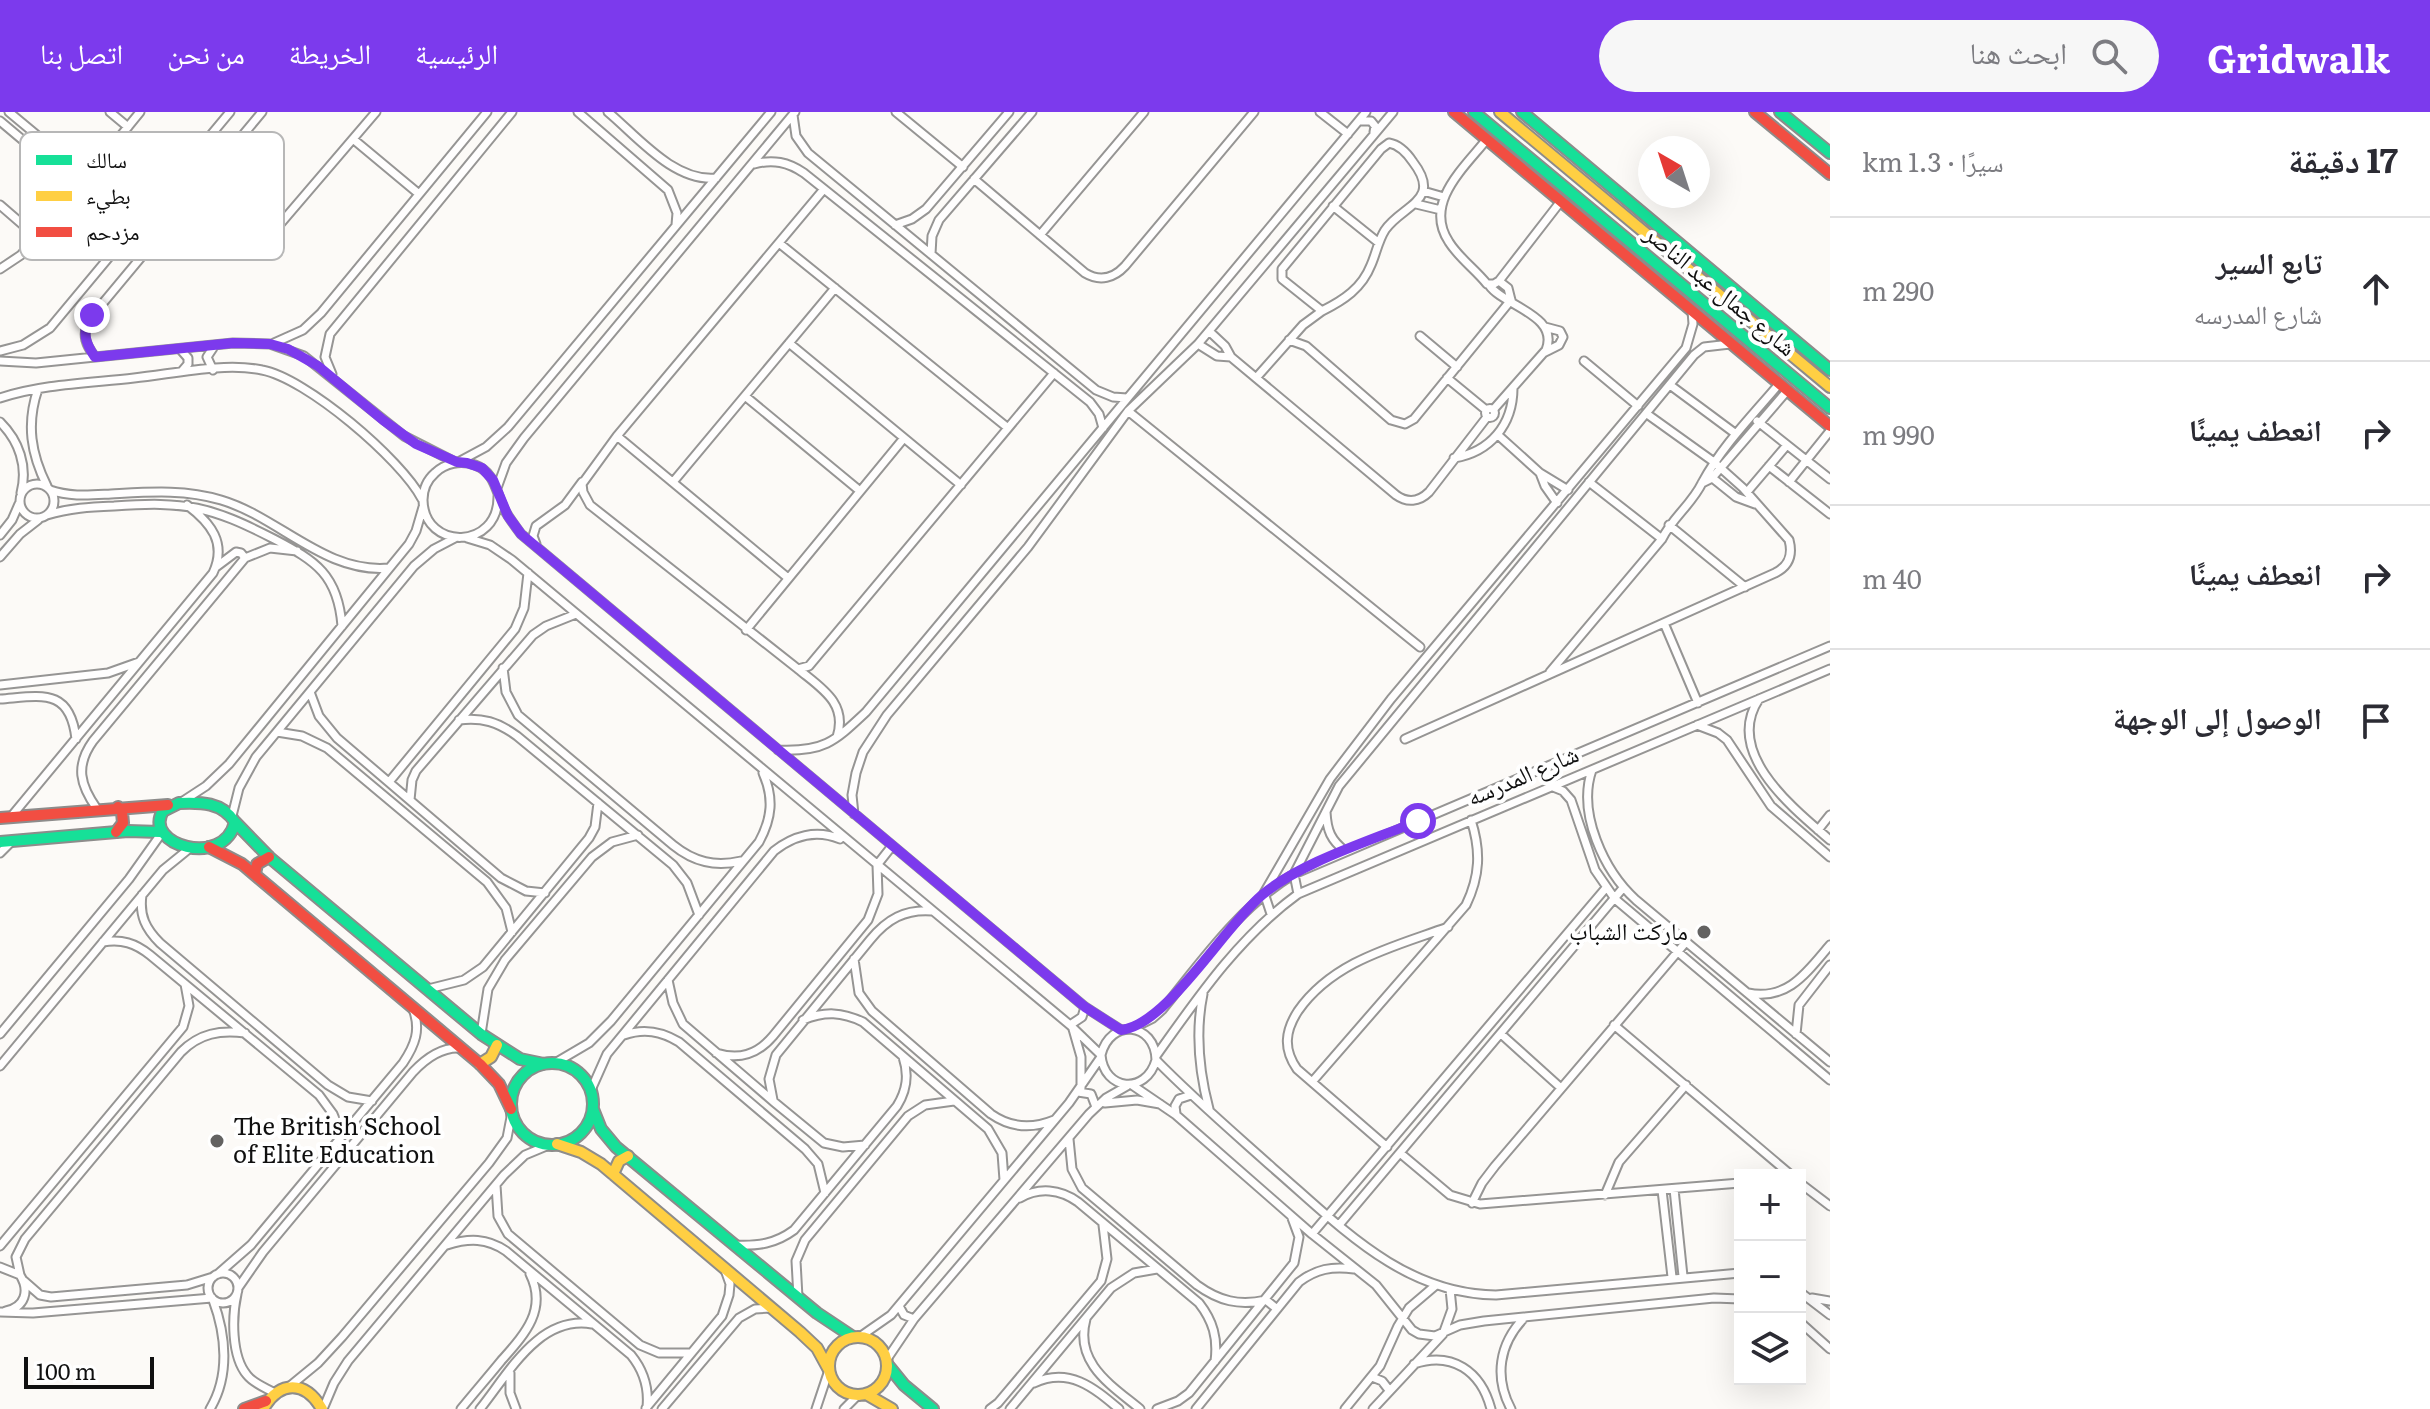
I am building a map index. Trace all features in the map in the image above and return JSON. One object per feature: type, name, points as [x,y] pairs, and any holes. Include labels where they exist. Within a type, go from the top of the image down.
[{"type":"street","points":[[9,112],[33,132]]},
{"type":"street","points":[[110,112],[128,127]]},
{"type":"street","points":[[124,132],[140,112]]},
{"type":"street","points":[[245,132],[262,112]]},
{"type":"street","points":[[284,220],[376,112]]},
{"type":"street","points":[[270,344],[293,337],[312,323],[487,112]]},
{"type":"street","points":[[335,379],[325,357],[330,334],[512,112]]},
{"type":"street","points":[[578,112],[668,190],[677,213],[676,225]]},
{"type":"street","points":[[608,112],[682,173],[704,179],[716,178]]},
{"type":"street","points":[[0,1066],[103,942],[139,886],[161,833],[158,823],[160,814],[206,786],[229,764],[342,626],[416,531],[430,479],[441,468],[486,447],[508,427],[771,112]]},
{"type":"street","points":[[896,112],[963,167]]},
{"type":"street","points":[[895,225],[912,219],[926,209],[1009,112]]},
{"type":"street","points":[[1040,235],[1144,112]]},
{"type":"street","points":[[974,179],[1091,276],[1105,278],[1119,273],[1254,112]]},
{"type":"street","points":[[1320,112],[1348,134]]},
{"type":"street","points":[[777,750],[811,749],[837,739],[866,712],[1366,112]]},
{"type":"street","points":[[854,814],[852,795],[856,773],[863,752],[881,724],[1028,547],[1128,411],[1198,344],[1393,112]]},
{"type":"street","points":[[1454,112],[1830,429],[1789,482]]},
{"type":"street","name":"شارع جمال عبد الناصر","points":[[1474,112],[1830,408]]},
{"type":"street","name":"شارع جمال عبد الناصر","points":[[1500,112],[1830,387]]},
{"type":"street","points":[[1522,112],[1830,370]]},
{"type":"street","points":[[1755,112],[1830,174]]},
{"type":"street","points":[[1780,112],[1830,153]]},
{"type":"street","points":[[794,113],[796,136],[817,160],[1099,392],[1127,398]]},
{"type":"street","points":[[0,853],[6,842],[116,832],[161,833],[193,847],[225,844],[230,840],[244,775],[277,732],[405,576],[434,549],[488,527],[496,512],[506,463],[515,449],[794,113]]},
{"type":"street","points":[[931,254],[932,236],[939,220],[1027,113]]},
{"type":"street","points":[[211,132],[225,114]]},
{"type":"street","points":[[0,121],[20,138]]},
{"type":"street","points":[[1359,121],[1371,121],[1374,132]]},
{"type":"street","points":[[353,139],[419,194]]},
{"type":"street","points":[[1487,139],[1444,197],[1441,222],[1450,244],[1502,298],[1511,300],[1544,327],[1560,331],[1563,337],[1559,345],[1543,353]]},
{"type":"street","points":[[1256,378],[1297,331],[1356,289],[1370,269],[1379,243],[1392,221],[1416,204],[1423,191],[1423,179],[1419,169],[1396,144],[1389,143],[1381,149],[1281,272],[1282,279],[1322,311]]},
{"type":"street","points":[[804,173],[807,164],[817,160]]},
{"type":"street","points":[[752,164],[774,161],[804,173],[1090,402],[1099,414],[1103,428]]},
{"type":"street","points":[[445,162],[460,175]]},
{"type":"street","points":[[539,549],[533,536],[536,526],[565,505],[617,436],[824,189]]},
{"type":"street","points":[[1423,191],[1444,197]]},
{"type":"street","points":[[1489,285],[1499,281],[1561,201]]},
{"type":"street","points":[[1416,204],[1441,210]]},
{"type":"street","points":[[0,205],[20,222]]},
{"type":"street","points":[[1333,206],[1379,243]]},
{"type":"street","points":[[926,209],[930,218],[939,220]]},
{"type":"street","points":[[779,243],[1008,428]]},
{"type":"street","points":[[1681,264],[1689,253]]},
{"type":"street","points":[[1248,254],[1263,266]]},
{"type":"street","points":[[0,269],[20,255]]},
{"type":"street","points":[[1632,261],[1648,256]]},
{"type":"street","points":[[0,351],[23,345],[50,328],[107,260]]},
{"type":"street","points":[[95,357],[86,343],[88,321],[138,260]]},
{"type":"street","points":[[1668,291],[1671,276]]},
{"type":"street","points":[[955,293],[964,281]]},
{"type":"street","points":[[1499,281],[1508,288],[1511,300]]},
{"type":"street","points":[[673,482],[835,288]]},
{"type":"street","points":[[617,296],[632,309]]},
{"type":"street","points":[[1297,331],[1306,346],[1391,420],[1400,424],[1414,419],[1511,300]]},
{"type":"street","points":[[1271,914],[1264,893],[1330,779],[1391,699],[1678,357],[1690,338],[1692,311]]},
{"type":"street","points":[[1209,331],[1225,346],[1231,357],[1256,378],[1401,498],[1413,501],[1424,496],[1543,353],[1549,340],[1544,327]]},
{"type":"street","points":[[1420,336],[1457,367]]},
{"type":"street","points":[[1289,340],[1306,346]]},
{"type":"street","points":[[0,361],[36,363],[233,343],[270,344],[304,356],[404,436],[429,451],[482,468],[514,525],[539,549],[1085,1007],[1126,1030],[1146,1035],[1155,1048],[1156,1058],[1148,1077],[1097,1106],[914,1319],[887,1362],[882,1383],[856,1397],[844,1409]]},
{"type":"street","points":[[789,343],[961,485]]},
{"type":"street","points":[[1198,344],[1217,356],[1231,357]]},
{"type":"street","points":[[1298,894],[1294,874],[1339,786],[1688,363],[1704,347],[1732,344]]},
{"type":"street","points":[[213,370],[207,357],[215,345]]},
{"type":"street","points":[[180,349],[188,358],[181,373]]},
{"type":"street","points":[[1678,357],[1688,363]]},
{"type":"street","points":[[1584,361],[1638,406]]},
{"type":"street","points":[[0,398],[38,389],[237,367],[261,369],[307,388],[397,464],[416,488],[434,527],[490,545],[528,573],[1071,1026],[1101,1056],[1106,1073],[1113,1080],[1130,1085],[1176,1115],[1386,1295],[1412,1330],[1419,1334],[1435,1336],[1472,1322],[1714,1298],[1734,1299]]},
{"type":"street","points":[[798,669],[813,662],[1054,373]]},
{"type":"street","points":[[1447,378],[1505,426]]},
{"type":"street","points":[[1670,385],[1736,434]]},
{"type":"street","points":[[1454,458],[1478,451],[1498,435],[1505,426],[1511,407],[1513,387]]},
{"type":"street","points":[[1717,466],[1736,434],[1783,387]]},
{"type":"street","points":[[1548,674],[1662,539],[1669,525],[1702,483],[1760,423],[1783,387]]},
{"type":"street","points":[[0,557],[20,534],[44,517],[53,506],[35,456],[30,431],[38,389]]},
{"type":"street","points":[[1090,402],[1096,400],[1099,392]]},
{"type":"street","points":[[745,396],[860,491]]},
{"type":"street","points":[[1128,411],[1420,647]]},
{"type":"street","points":[[1405,739],[1782,569],[1791,556],[1789,540],[1779,526],[1717,466],[1647,414]]},
{"type":"street","points":[[1752,417],[1830,479]]},
{"type":"street","points":[[0,422],[9,431],[21,454],[24,475],[12,520],[0,535]]},
{"type":"street","points":[[1498,435],[1540,473],[1568,490]]},
{"type":"street","points":[[617,436],[788,578]]},
{"type":"street","points":[[746,630],[904,438]]},
{"type":"street","points":[[1747,492],[1787,445]]},
{"type":"street","points":[[1769,466],[1830,514]]},
{"type":"street","points":[[1540,473],[1557,503]]},
{"type":"street","points":[[1709,475],[1736,497],[1755,504]]},
{"type":"street","points":[[584,478],[583,492],[590,505],[834,699],[840,723],[837,739]]},
{"type":"street","points":[[1589,482],[1662,539]]},
{"type":"street","points":[[20,498],[33,485],[72,495],[175,491],[206,496],[249,511],[350,567],[390,566],[400,568],[405,576]]},
{"type":"street","points":[[20,498],[24,513],[35,518],[83,508],[160,503],[187,505],[222,514],[297,551],[319,566],[334,587],[342,626]]},
{"type":"street","points":[[5,818],[74,742],[209,580],[216,567],[219,545],[216,534],[187,505]]},
{"type":"street","points":[[1669,525],[1745,587]]},
{"type":"street","points":[[1013,535],[1028,547]]},
{"type":"street","points":[[97,809],[80,778],[83,756],[93,741],[245,558],[270,548],[297,551]]},
{"type":"street","points":[[216,567],[236,552],[245,558]]},
{"type":"street","points":[[319,566],[327,564],[327,556]]},
{"type":"street","points":[[389,782],[499,650],[520,619],[527,596],[528,573]]},
{"type":"street","points":[[410,800],[416,771],[511,659],[546,626],[576,614]]},
{"type":"street","points":[[1664,623],[1698,703]]},
{"type":"street","name":"شارع المدرسه","points":[[1126,1030],[1153,1018],[1162,1010],[1233,924],[1264,893],[1294,874],[1830,646]]},
{"type":"street","points":[[1434,648],[1444,656]]},
{"type":"street","points":[[499,650],[506,651],[511,659]]},
{"type":"street","points":[[0,685],[108,673],[141,661]]},
{"type":"street","points":[[503,668],[506,692],[518,715],[683,853],[718,865],[744,861]]},
{"type":"street","name":"شارع المدرسه","points":[[1156,1058],[1242,942],[1298,894],[1830,669]]},
{"type":"street","points":[[1733,688],[1741,707]]},
{"type":"street","points":[[310,692],[319,716],[337,738],[501,878],[526,891],[545,893]]},
{"type":"street","points":[[0,699],[42,695],[58,700],[69,711],[74,754],[83,756]]},
{"type":"street","points":[[1759,699],[1753,708],[1748,729],[1753,749],[1778,794],[1830,840]]},
{"type":"street","points":[[866,712],[871,720],[881,724]]},
{"type":"street","points":[[459,720],[484,719],[517,736],[673,865],[687,883],[699,915]]},
{"type":"street","points":[[517,736],[520,726],[527,724]]},
{"type":"street","points":[[1697,725],[1727,740],[1771,806],[1830,857]]},
{"type":"street","points":[[277,732],[302,736],[327,748],[493,887],[506,908],[512,932]]},
{"type":"street","points":[[327,748],[337,738]]},
{"type":"street","points":[[229,764],[235,772],[244,775]]},
{"type":"street","points":[[1592,770],[1587,794],[1592,821],[1607,865],[1623,888],[1830,1062]]},
{"type":"street","points":[[762,771],[771,799],[766,829],[607,1039],[591,1090],[593,1109],[601,1129],[628,1156],[798,1297],[828,1321],[857,1337],[878,1344],[904,1385],[933,1409]]},
{"type":"street","points":[[1551,787],[1563,791],[1571,800],[1595,870],[1605,889],[1830,1080]]},
{"type":"street","points":[[428,989],[464,980],[483,967],[582,848],[595,827],[598,803]]},
{"type":"street","points":[[5,818],[118,807],[174,804],[215,806],[234,819],[269,857],[481,1034],[520,1059],[573,1069],[581,1074],[591,1090]]},
{"type":"street","points":[[116,832],[123,823],[118,807]]},
{"type":"street","points":[[1326,808],[1328,832],[1345,851]]},
{"type":"street","points":[[1818,830],[1830,815]]},
{"type":"street","points":[[1312,1082],[1466,905],[1477,876],[1478,847],[1471,820]]},
{"type":"street","points":[[622,1036],[774,851],[800,836],[817,834],[850,844]]},
{"type":"street","points":[[481,1034],[484,1003],[494,976],[592,857],[612,842],[638,835]]},
{"type":"street","points":[[759,842],[768,844],[774,851]]},
{"type":"street","points":[[716,1053],[737,1057],[766,1045],[868,920],[878,894],[877,865],[892,846]]},
{"type":"street","points":[[0,1034],[139,886],[193,847]]},
{"type":"street","points":[[209,847],[232,857],[255,874],[480,1064],[499,1084],[515,1122],[529,1138],[591,1158],[613,1174],[809,1340],[836,1385],[849,1394],[865,1394],[892,1409]]},
{"type":"street","points":[[582,848],[591,849],[592,857]]},
{"type":"street","points":[[673,865],[680,863],[683,853]]},
{"type":"street","points":[[255,874],[257,864],[269,857]]},
{"type":"street","points":[[493,887],[501,885],[501,878]]},
{"type":"street","points":[[139,886],[145,926],[160,943],[328,1085],[348,1097],[372,1101]]},
{"type":"street","points":[[1339,1225],[1623,888]]},
{"type":"street","points":[[1312,1234],[1605,889]]},
{"type":"street","points":[[774,1102],[770,1091],[771,1067],[783,1045],[803,1020],[880,927],[899,915],[932,911]]},
{"type":"street","points":[[1387,1147],[1292,1061],[1286,1044],[1290,1023],[1316,988],[1340,969],[1448,927]]},
{"type":"street","points":[[859,931],[870,940]]},
{"type":"street","points":[[103,942],[132,943],[150,955],[319,1095],[333,1114],[342,1136]]},
{"type":"street","points":[[1472,1203],[1488,1175],[1686,942]]},
{"type":"street","points":[[150,955],[152,945],[160,943]]},
{"type":"street","points":[[1747,993],[1780,993],[1799,982],[1830,945]]},
{"type":"street","points":[[854,959],[859,993],[872,1011],[997,1119],[1026,1127],[1056,1119]]},
{"type":"street","points":[[1796,1034],[1799,1005],[1830,965]]},
{"type":"street","points":[[483,967],[494,976]]},
{"type":"street","points":[[1806,974],[1808,979],[1815,982]]},
{"type":"street","points":[[668,980],[677,1014],[689,1030],[774,1102],[824,1143],[843,1147],[865,1145]]},
{"type":"street","points":[[0,1246],[176,1035],[187,1017],[189,1006],[185,984]]},
{"type":"street","points":[[1204,990],[1198,1036],[1199,1061],[1209,1111]]},
{"type":"street","points":[[210,1409],[220,1388],[224,1358],[220,1323],[208,1288],[216,1276],[251,1245],[403,1063],[418,1030],[412,1007]]},
{"type":"street","points":[[1071,1026],[1079,1021],[1085,1007]]},
{"type":"street","points":[[863,1022],[866,1014],[872,1011]]},
{"type":"street","points":[[803,1020],[826,1013],[839,1013],[863,1022],[988,1129],[1002,1153],[1004,1181]]},
{"type":"street","points":[[1614,1025],[1784,1169]]},
{"type":"street","points":[[1071,1026],[1081,1057],[1079,1090]]},
{"type":"street","points":[[679,1042],[689,1030]]},
{"type":"street","points":[[816,1409],[834,1348],[883,1322],[899,1306],[1079,1090],[1101,1056],[1107,1039],[1126,1030]]},
{"type":"street","points":[[322,1409],[349,1345],[507,1138],[511,1098],[519,1080],[534,1067],[607,1039],[633,1032],[657,1032],[679,1042],[812,1156],[821,1173],[825,1193]]},
{"type":"street","points":[[0,1312],[11,1311],[22,1302],[25,1288],[16,1257],[25,1239],[187,1046],[208,1034],[245,1033]]},
{"type":"street","points":[[1501,1034],[1561,1088]]},
{"type":"street","points":[[176,1035],[185,1038],[187,1046]]},
{"type":"street","points":[[773,1036],[783,1045]]},
{"type":"street","points":[[480,1064],[491,1057],[497,1045]]},
{"type":"street","points":[[0,1312],[33,1313],[213,1299],[218,1303],[229,1302],[263,1252],[413,1072],[441,1051],[460,1048]]},
{"type":"street","points":[[735,1245],[773,1242],[794,1230],[897,1106],[906,1087],[902,1055]]},
{"type":"street","points":[[1156,1058],[1191,1095],[1339,1225],[1387,1262],[1436,1285],[1496,1295],[1734,1273]]},
{"type":"street","points":[[403,1063],[412,1063],[413,1072]]},
{"type":"street","points":[[319,1095],[328,1085]]},
{"type":"street","points":[[1605,1195],[1619,1162],[1686,1085]]},
{"type":"street","points":[[1079,1090],[1091,1094],[1097,1106]]},
{"type":"street","points":[[1176,1115],[1175,1106],[1179,1099],[1191,1095]]},
{"type":"street","points":[[1097,1106],[1137,1100],[1163,1105]]},
{"type":"street","points":[[798,1297],[796,1261],[805,1240],[908,1116],[925,1105],[956,1101]]},
{"type":"street","points":[[897,1106],[904,1109],[908,1116]]},
{"type":"street","points":[[244,1409],[267,1401],[318,1363],[349,1345],[445,1245],[504,1175],[525,1155],[577,1136],[584,1129],[593,1109]]},
{"type":"street","points":[[988,1129],[996,1126],[997,1119]]},
{"type":"street","points":[[1069,1137],[1072,1169],[1082,1188],[1208,1293],[1242,1303],[1266,1300],[1277,1309]]},
{"type":"street","points":[[812,1156],[822,1150],[824,1143]]},
{"type":"street","points":[[1400,1153],[1440,1188],[1472,1203],[1734,1184]]},
{"type":"street","points":[[613,1174],[619,1161],[628,1156]]},
{"type":"street","points":[[489,1163],[501,1168],[504,1175]]},
{"type":"street","points":[[496,1185],[498,1216],[508,1234],[640,1345],[670,1355],[691,1353]]},
{"type":"street","points":[[1073,1198],[1075,1191],[1082,1188]]},
{"type":"street","points":[[1806,1188],[1830,1206]]},
{"type":"street","points":[[1674,1189],[1683,1276]]},
{"type":"street","points":[[1662,1190],[1672,1277]]},
{"type":"street","points":[[1015,1201],[1025,1195],[1049,1191],[1073,1198],[1199,1303],[1216,1336],[1215,1361]]},
{"type":"street","points":[[1806,1193],[1820,1199]]},
{"type":"street","points":[[1157,1409],[1189,1393],[1287,1274],[1298,1250],[1295,1224],[1289,1213]]},
{"type":"street","points":[[990,1409],[998,1406],[1101,1281],[1108,1248],[1103,1223]]},
{"type":"street","points":[[794,1230],[797,1237],[805,1240]]},
{"type":"street","points":[[445,1245],[478,1239],[489,1241],[506,1251],[631,1355],[644,1374],[646,1408]]},
{"type":"street","points":[[506,1251],[508,1243],[516,1240]]},
{"type":"street","points":[[646,1408],[722,1316],[727,1306],[730,1284],[721,1265]]},
{"type":"street","points":[[0,1267],[22,1278],[40,1295],[51,1297],[187,1285],[229,1274],[237,1282],[238,1291],[234,1313],[238,1356],[247,1375],[267,1401]]},
{"type":"street","points":[[1189,1393],[1198,1406],[1299,1282],[1309,1275],[1331,1268],[1356,1269]]},
{"type":"street","points":[[461,1409],[529,1329],[537,1306],[536,1293],[527,1269]]},
{"type":"street","points":[[1010,1409],[1111,1288],[1134,1273],[1157,1269]]},
{"type":"street","points":[[1101,1281],[1109,1283],[1111,1288]]},
{"type":"street","points":[[1345,1409],[1386,1355],[1402,1318],[1417,1300],[1436,1285]]},
{"type":"street","points":[[1373,1409],[1443,1334],[1452,1309],[1450,1289]]},
{"type":"street","points":[[1199,1303],[1206,1301],[1208,1293]]},
{"type":"street","points":[[1806,1294],[1830,1301]]},
{"type":"street","points":[[1806,1296],[1830,1315]]},
{"type":"street","points":[[899,1306],[904,1315],[914,1319]]},
{"type":"street","points":[[662,1409],[746,1312],[772,1308]]},
{"type":"street","points":[[722,1316],[729,1319],[732,1325]]},
{"type":"street","points":[[1087,1317],[1083,1339],[1088,1360],[1094,1369],[1140,1409]]},
{"type":"street","points":[[1511,1409],[1502,1388],[1501,1360],[1509,1336],[1524,1318]]},
{"type":"street","points":[[480,1409],[538,1339],[572,1322],[593,1324]]},
{"type":"street","points":[[1806,1327],[1830,1349]]},
{"type":"street","points":[[529,1329],[537,1331],[538,1339]]},
{"type":"street","points":[[631,1355],[638,1351],[640,1345]]},
{"type":"street","points":[[224,1358],[238,1356]]},
{"type":"street","points":[[1412,1365],[1444,1360],[1468,1369],[1483,1388],[1491,1409]]},
{"type":"street","points":[[1084,1382],[1086,1373],[1094,1369]]},
{"type":"street","points":[[511,1372],[510,1393],[516,1409]]},
{"type":"street","points":[[1032,1384],[1063,1376],[1084,1382],[1119,1409]]},
{"type":"street","points":[[1372,1377],[1382,1381],[1389,1390]]},
{"type":"street","points":[[290,1386],[311,1392],[322,1409]]},
{"type":"traffic: fast","points":[[1474,112],[1830,408]]},
{"type":"traffic: fast","points":[[1522,112],[1830,370]]},
{"type":"traffic: fast","points":[[1780,112],[1830,153]]},
{"type":"traffic: fast","points":[[179,803],[203,803],[217,807],[235,822],[228,836],[216,845],[187,847],[164,834],[160,823],[163,811],[179,803]]},
{"type":"traffic: fast","points":[[235,822],[269,857],[481,1034],[520,1059],[544,1064]]},
{"type":"traffic: fast","points":[[0,842],[128,831],[160,832]]},
{"type":"traffic: fast","points":[[552,1063],[568,1066],[581,1075],[590,1088],[593,1104],[590,1120],[581,1133],[568,1142],[552,1145],[536,1142],[523,1133],[514,1120],[511,1104],[514,1088],[523,1075],[536,1066],[552,1063]]},
{"type":"traffic: fast","points":[[593,1109],[601,1129],[616,1147],[817,1313],[853,1337]]},
{"type":"traffic: fast","points":[[887,1364],[904,1385],[933,1409]]},
{"type":"traffic: slow","points":[[1500,112],[1830,387]]},
{"type":"traffic: slow","points":[[480,1064],[491,1057],[497,1045]]},
{"type":"traffic: slow","points":[[557,1144],[581,1152],[601,1164],[800,1332],[817,1348],[829,1370]]},
{"type":"traffic: slow","points":[[613,1174],[619,1161],[628,1156]]},
{"type":"traffic: slow","points":[[858,1337],[879,1345],[887,1366],[879,1387],[858,1395],[837,1387],[829,1366],[837,1345],[858,1337]]},
{"type":"traffic: slow","points":[[263,1409],[277,1393],[292,1387],[308,1393],[322,1409]]},
{"type":"traffic: slow","points":[[866,1394],[892,1409]]},
{"type":"traffic: jam","points":[[1454,112],[1830,426]]},
{"type":"traffic: jam","points":[[1755,112],[1830,174]]},
{"type":"traffic: jam","points":[[0,818],[168,805]]},
{"type":"traffic: jam","points":[[116,832],[123,823],[118,807]]},
{"type":"traffic: jam","points":[[209,847],[242,864],[480,1064],[499,1084],[511,1109]]},
{"type":"traffic: jam","points":[[255,874],[257,864],[269,857]]},
{"type":"traffic: jam","points":[[244,1409],[266,1401]]},
{"type":"place","name":"ماركت الشباب","points":[[1704,932]]},
{"type":"place","name":"The British School of Elite Education","points":[[217,1141]]},
{"type":"route","points":[[92,315],[85,335],[86,343],[95,357],[233,343],[270,344],[288,349],[318,366],[416,444],[457,462],[482,468],[493,480],[508,516],[521,534],[1085,1007],[1121,1030],[1142,1024],[1162,1010],[1233,924],[1264,893],[1309,866],[1418,821]]}]
